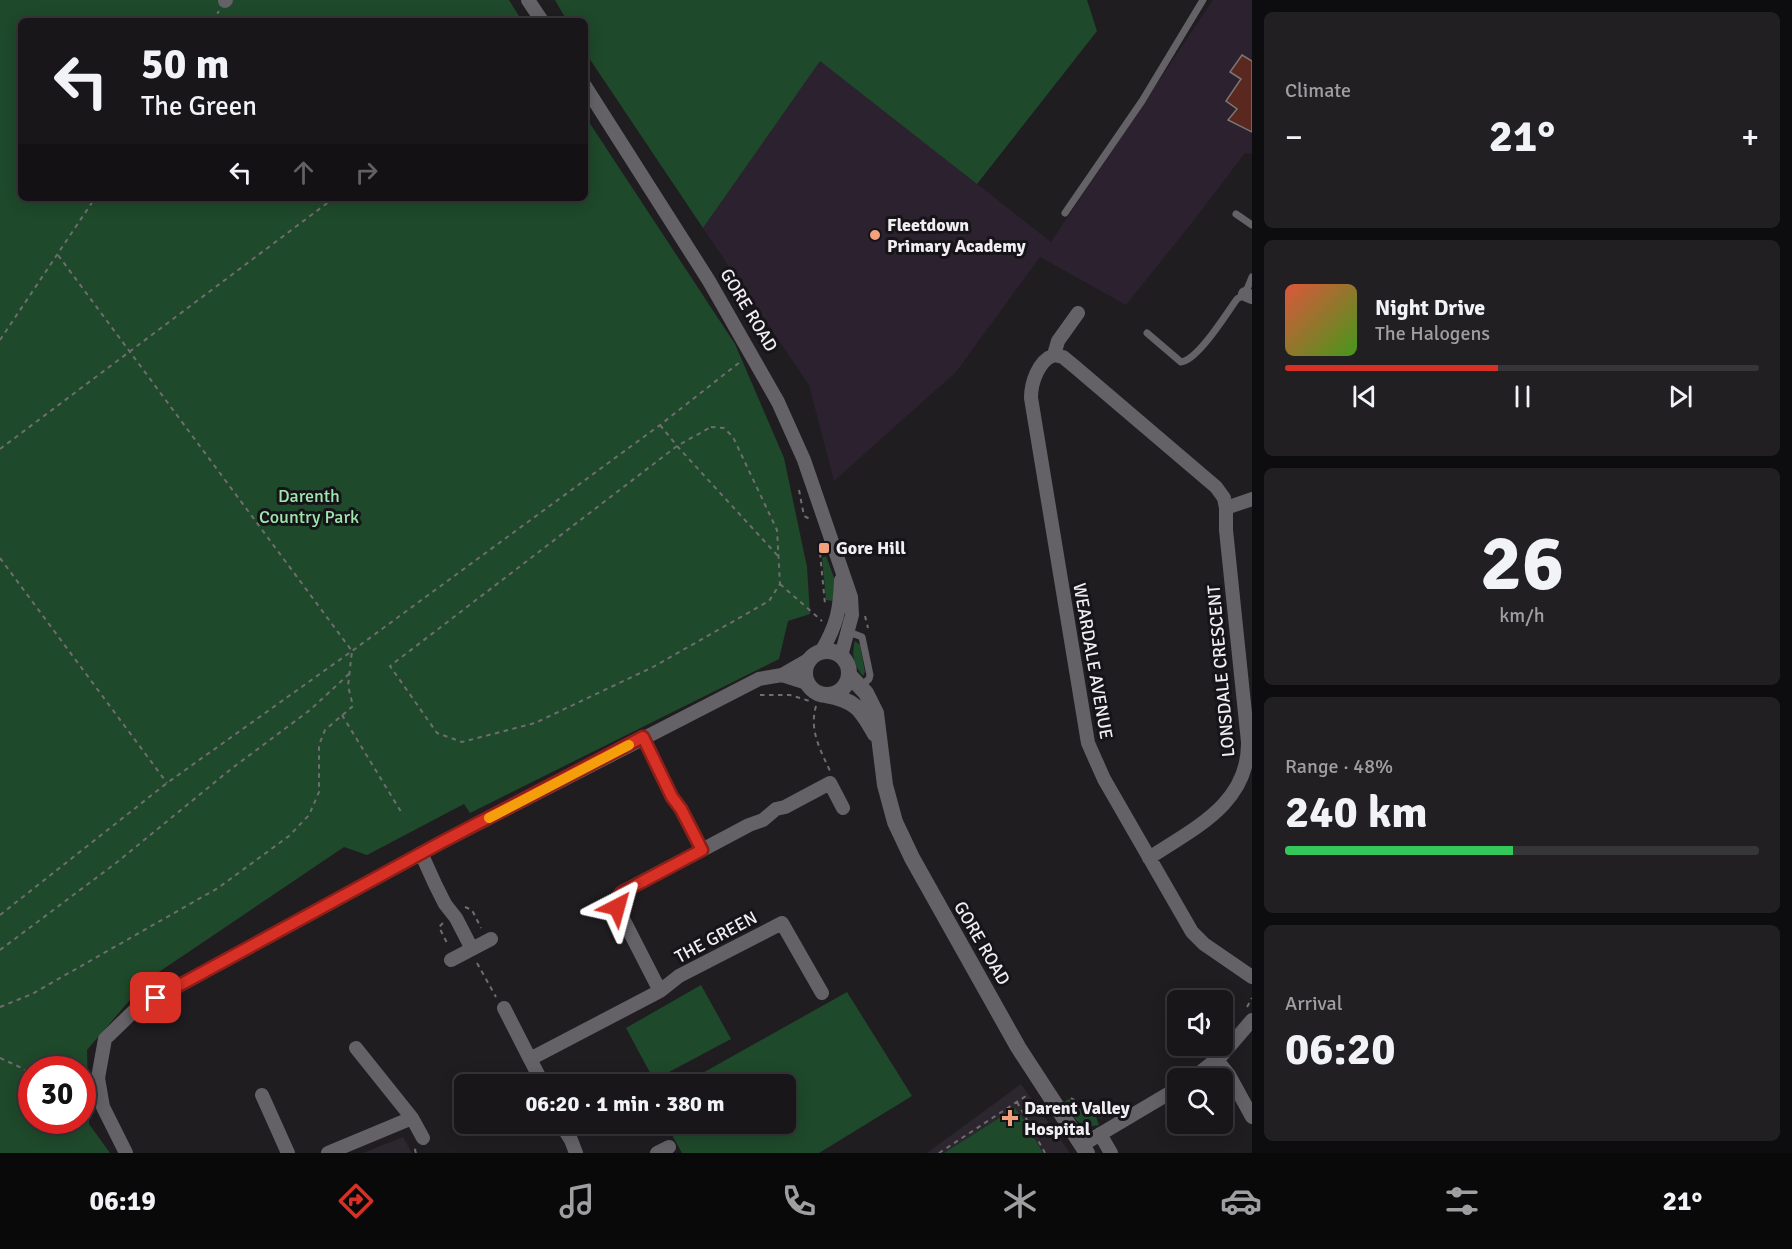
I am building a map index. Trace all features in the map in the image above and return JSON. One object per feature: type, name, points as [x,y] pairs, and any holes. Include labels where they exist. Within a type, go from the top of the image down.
[{"type":"street","points":[[528,0],[540,18]]},
{"type":"street","name":"GORE ROAD","points":[[588,91],[709,281],[773,392],[804,460],[851,597],[852,615],[841,656]]},
{"type":"street","name":"WEARDALE AVENUE","points":[[1078,313],[1058,341],[1054,355],[1046,360],[1036,375],[1031,398],[1088,743],[1099,771],[1192,932],[1204,944],[1252,977]]},
{"type":"street","name":"LONSDALE CRESCENT","points":[[1054,355],[1063,357],[1209,481],[1222,493],[1226,508],[1226,530],[1248,742],[1247,759],[1239,784],[1225,804],[1149,858]]},
{"type":"street","points":[[1226,508],[1252,499]]},
{"type":"street","name":"GORE ROAD","points":[[814,656],[832,633],[839,615],[841,573]]},
{"type":"street","points":[[126,1153],[103,1107],[98,1078],[105,1039],[136,1009],[422,853],[759,679],[782,675],[814,656],[833,651],[846,661],[855,680],[841,690],[821,699],[807,683],[782,675]]},
{"type":"street","points":[[807,683],[805,668],[814,656]]},
{"type":"street","name":"GORE ROAD","points":[[855,680],[876,713],[878,739],[889,801],[912,858],[1018,1047],[1084,1149]]},
{"type":"street","name":"GORE ROAD","points":[[821,699],[843,698],[853,704],[866,718],[878,739]]},
{"type":"street","points":[[643,737],[672,797],[681,809],[702,850]]},
{"type":"street","points":[[660,991],[614,898],[702,850],[748,821],[763,820],[776,808],[785,807],[830,783],[843,808]]},
{"type":"street","points":[[422,853],[440,893],[472,949]]},
{"type":"street","name":"THE GREEN","points":[[530,1059],[660,991],[679,976],[782,922],[822,993]]},
{"type":"street","points":[[451,960],[491,939]]},
{"type":"street","points":[[504,1008],[538,1074]]},
{"type":"street","points":[[1206,1068],[1217,1060],[1252,1020]]},
{"type":"street","points":[[356,1048],[412,1118],[423,1138]]},
{"type":"street","points":[[1217,1060],[1229,1075],[1252,1117]]},
{"type":"street","points":[[1084,1149],[1100,1134],[1167,1094]]},
{"type":"street","points":[[262,1095],[288,1153]]},
{"type":"street","points":[[328,1153],[412,1118]]},
{"type":"street","points":[[567,1134],[576,1153]]},
{"type":"street","points":[[1100,1134],[1111,1153]]},
{"type":"lane","points":[[1065,213],[1142,101],[1203,0]]},
{"type":"lane","points":[[1236,214],[1252,225]]},
{"type":"lane","points":[[1148,333],[1181,362],[1186,362],[1237,299],[1248,296],[1252,277]]},
{"type":"lane","points":[[849,632],[862,638],[869,667],[870,678],[855,680]]},
{"type":"path","points":[[467,18],[469,13]]},
{"type":"path","points":[[0,340],[93,201]]},
{"type":"path","points":[[0,449],[329,201]]},
{"type":"path","points":[[0,1007],[32,994],[218,888],[289,836],[309,815],[319,792],[319,745],[325,730],[353,706],[348,686],[352,651],[58,255]]},
{"type":"path","points":[[0,915],[167,783],[352,651],[660,425],[715,382]]},
{"type":"path","points":[[660,425],[778,556]]},
{"type":"path","points":[[711,427],[724,428],[733,437],[777,530],[778,556],[780,584],[769,601],[653,667],[535,723],[462,742],[437,733],[390,666],[677,446],[711,427]]},
{"type":"path","points":[[798,482],[804,516],[811,519]]},
{"type":"path","points":[[820,553],[825,604]]},
{"type":"path","points":[[0,558],[167,783]]},
{"type":"path","points":[[780,584],[824,623]]},
{"type":"path","points":[[0,950],[116,863],[231,770],[310,710],[350,673]]},
{"type":"path","points":[[821,699],[813,719],[816,739],[831,774],[837,770]]},
{"type":"path","points":[[342,715],[403,816]]},
{"type":"path","points":[[0,1058],[18,1066]]},
{"type":"path","points":[[939,1153],[1032,1092]]},
{"type":"path","points":[[1065,1096],[1105,1118]]},
{"type":"path","points":[[1017,1102],[1045,1153]]},
{"type":"shaded area","name":"Fleetdown Primary Academy","points":[[1213,0],[1252,0],[1252,154],[1245,153],[1126,305],[1040,257],[956,372],[834,481],[809,385],[703,228],[820,60],[1051,242]]},
{"type":"shaded area","name":"Darent Valley Hospital","points":[[1021,1084],[1070,1153],[927,1153]]},
{"type":"shaded area","points":[[403,1137],[412,1153],[363,1153]]},
{"type":"green space","name":"Darenth Country Park","points":[[0,0],[509,0],[520,18],[18,18],[18,201],[588,201],[588,121],[735,344],[784,458],[807,567],[810,614],[788,621],[779,659],[470,813],[464,804],[367,855],[344,847],[147,980],[87,1050],[87,1056],[18,1056],[18,1134],[96,1134],[110,1153],[0,1153]]},
{"type":"green space","points":[[555,0],[1087,0],[1097,31],[977,184],[820,61],[703,228],[588,56],[588,18],[565,18]]},
{"type":"green space","points":[[826,556],[836,583],[833,601],[826,600],[822,558]]},
{"type":"green space","points":[[855,641],[860,645],[865,672],[863,676],[854,659]]},
{"type":"green space","points":[[701,985],[731,1039],[665,1074],[651,1074],[626,1028]]},
{"type":"green space","points":[[847,992],[912,1096],[819,1153],[682,1153],[672,1134],[796,1134],[796,1074],[701,1074]]},
{"type":"green space","points":[[1069,1099],[1095,1114],[1099,1125],[1087,1126],[1078,1121],[1063,1103]]},
{"type":"green space","points":[[1015,1108],[1043,1153],[944,1153]]},
{"type":"building","points":[[1242,55],[1252,61],[1252,132],[1228,120],[1237,109],[1226,101],[1241,79],[1230,72]]},
{"type":"slow traffic","points":[[489,818],[629,745]]},
{"type":"place","name":"Fleetdown Primary Academy","points":[[875,235]]},
{"type":"place","name":"Gore Hill","points":[[824,548]]},
{"type":"place","name":"Darent Valley Hospital","points":[[1010,1118]]},
{"type":"route","points":[[156,998],[442,842],[643,737],[672,797],[679,805],[702,850],[621,893],[617,899],[617,907]]}]
